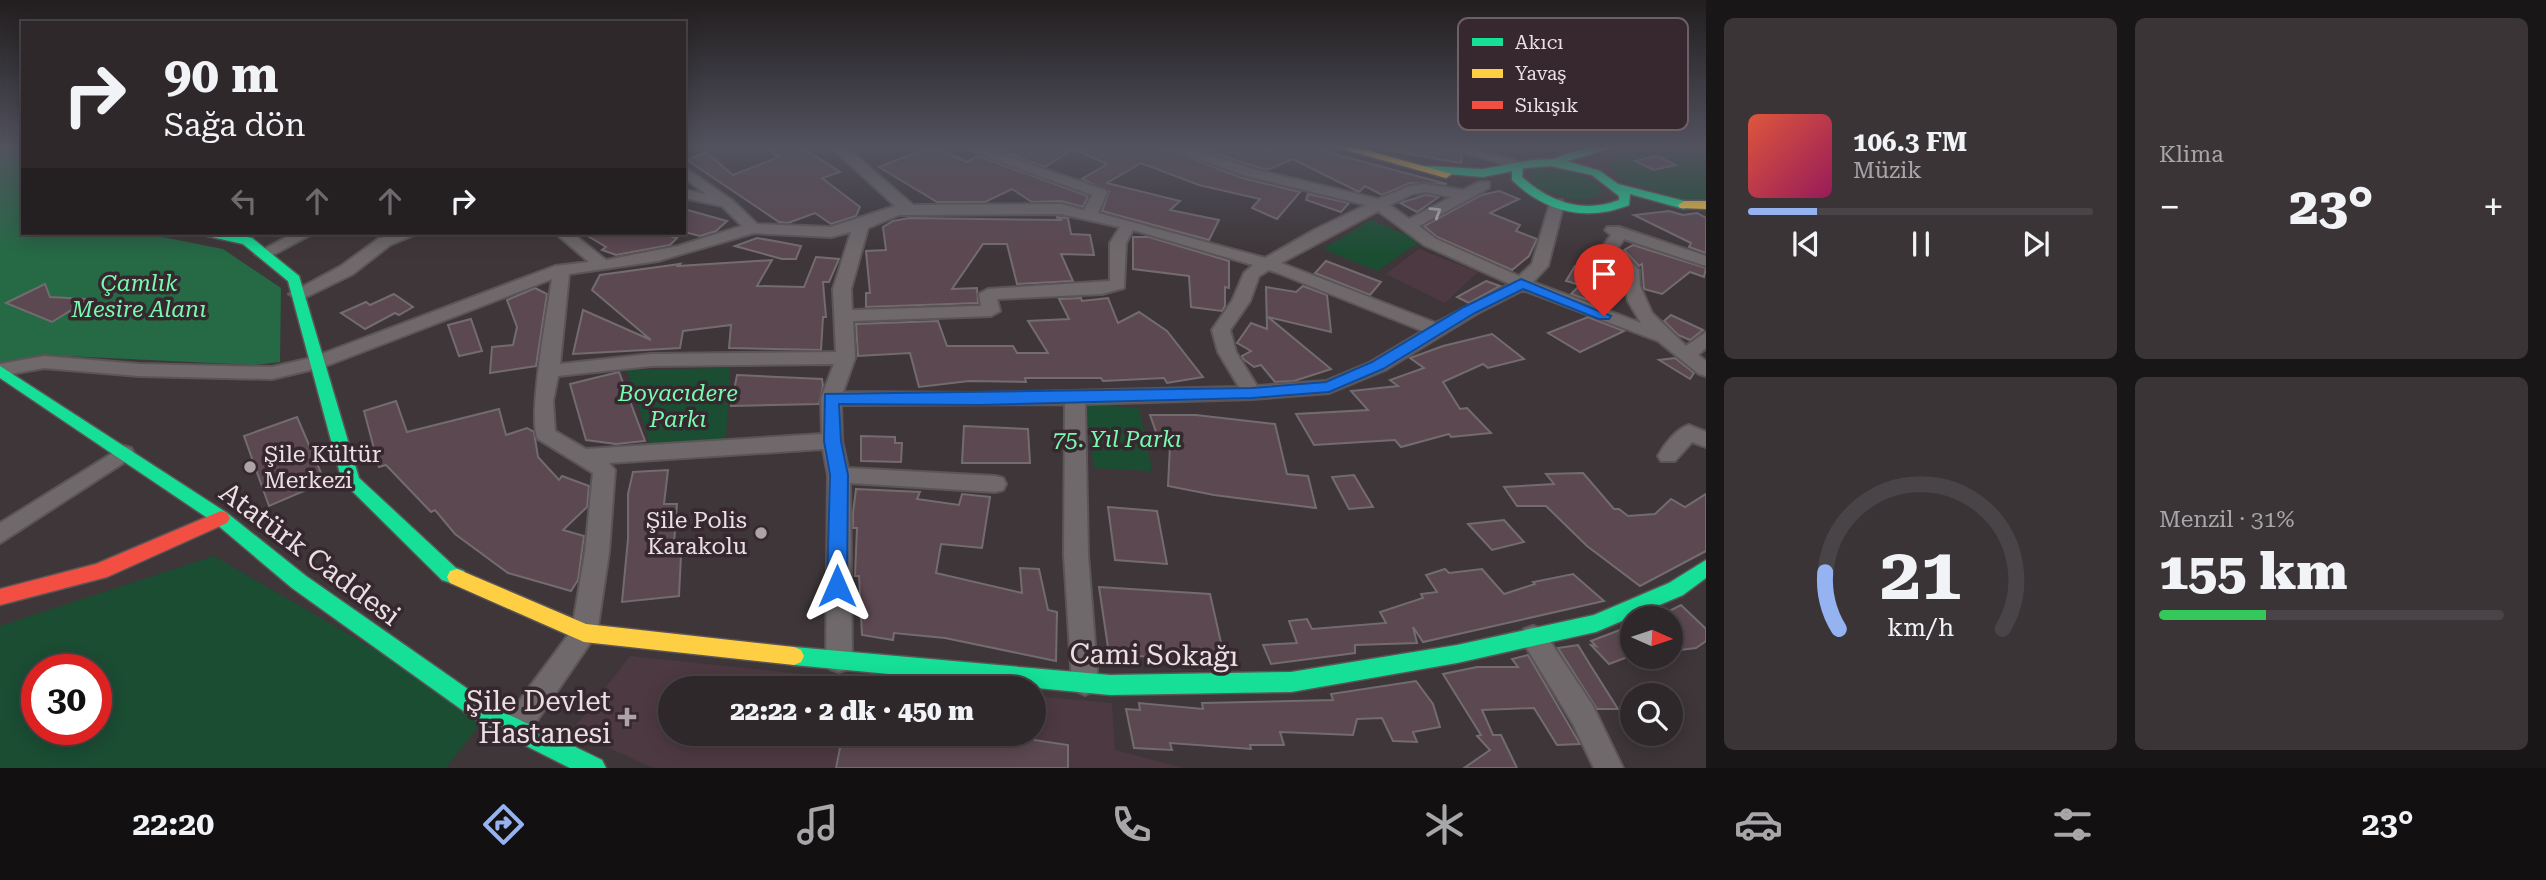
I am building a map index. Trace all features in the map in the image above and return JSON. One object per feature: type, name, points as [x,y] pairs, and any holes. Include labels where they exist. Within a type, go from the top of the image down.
[{"type":"street","points":[[698,182],[728,204],[753,228]]},
{"type":"street","points":[[877,182],[909,210]]},
{"type":"street","points":[[1068,182],[1100,193],[1089,215]]},
{"type":"street","points":[[1289,182],[1379,204],[1430,242],[1521,283],[1660,336],[1706,370]]},
{"type":"street","points":[[1473,182],[1538,196],[1566,206],[1617,232],[1706,261]]},
{"type":"street","points":[[1520,182],[1538,196]]},
{"type":"street","points":[[1611,182],[1646,197],[1684,205]]},
{"type":"street","points":[[1612,209],[1625,202],[1625,195],[1615,184]]},
{"type":"street","points":[[1407,225],[1428,218],[1463,194],[1484,185]]},
{"type":"street","points":[[1252,393],[1227,352],[1221,330],[1241,301],[1252,273],[1271,265],[1320,233],[1417,188],[1463,194]]},
{"type":"street","points":[[686,194],[728,204]]},
{"type":"street","points":[[1566,206],[1612,209],[1706,205]]},
{"type":"street","points":[[831,398],[1074,397],[1252,393],[1329,387],[1378,366],[1469,310],[1512,291],[1540,265],[1566,206]]},
{"type":"street","points":[[0,370],[44,362],[139,370],[272,373],[316,363],[561,270],[603,267],[693,250],[753,228],[831,232],[861,225],[897,210],[1061,209],[1089,215],[1271,265],[1437,330]]},
{"type":"street","points":[[1612,209],[1617,232],[1609,249],[1631,270],[1630,286],[1660,336]]},
{"type":"street","points":[[844,316],[991,312],[988,294],[1102,289],[1118,284],[1118,243],[1129,224]]},
{"type":"street","points":[[839,661],[839,475],[832,441],[831,398],[846,358],[842,289],[861,225]]},
{"type":"street","points":[[221,235],[247,241],[294,279],[298,294],[347,270],[384,242],[405,235]]},
{"type":"street","points":[[263,254],[302,235]]},
{"type":"street","points":[[565,235],[603,267]]},
{"type":"street","points":[[515,729],[584,633],[597,552],[604,470],[545,434],[543,401],[550,371],[561,270]]},
{"type":"street","name":"Cami Sokağı","points":[[298,294],[351,481],[449,574],[584,633],[839,661],[1085,683],[1291,682],[1457,654],[1596,623],[1676,589],[1706,568]]},
{"type":"street","points":[[1686,355],[1706,338]]},
{"type":"street","points":[[550,371],[651,360],[846,358]]},
{"type":"street","name":"Atatürk Caddesi","points":[[0,370],[221,518],[299,583],[487,715],[594,768]]},
{"type":"street","points":[[1074,397],[1076,555],[1085,683]]},
{"type":"street","points":[[1668,456],[1689,432],[1706,440]]},
{"type":"street","points":[[586,457],[832,441]]},
{"type":"street","points":[[0,534],[124,453]]},
{"type":"street","points":[[839,475],[995,484]]},
{"type":"street","points":[[0,597],[100,571],[221,518]]},
{"type":"street","points":[[1533,637],[1583,715],[1609,768]]},
{"type":"shaded area","points":[[1419,249],[1478,272],[1445,303],[1386,274]]},
{"type":"shaded area","name":"Şile Devlet Hastanesi","points":[[630,656],[822,676],[658,676],[658,746],[1046,746],[1046,697],[1112,703],[1115,750],[1184,768],[653,768],[572,731]]},
{"type":"green space","name":"Çamlık Mesire Alanı","points":[[0,182],[21,182],[21,235],[152,235],[223,249],[281,288],[280,362],[253,365],[45,355],[0,365]]},
{"type":"green space","points":[[1533,182],[1593,182],[1600,188],[1601,193],[1585,199],[1567,198]]},
{"type":"green space","points":[[1627,182],[1706,182],[1706,200],[1683,200]]},
{"type":"green space","points":[[1371,220],[1421,241],[1377,271],[1323,249]]},
{"type":"green space","name":"Boyacıdere Parkı","points":[[730,368],[726,439],[651,446],[627,370]]},
{"type":"green space","name":"75. Yıl Parkı","points":[[1085,404],[1139,408],[1152,471],[1094,468]]},
{"type":"green space","points":[[214,556],[487,715],[446,768],[0,768],[0,626]]},
{"type":"building","points":[[719,182],[827,182],[860,207],[856,216],[831,224],[815,213],[788,223],[779,222]]},
{"type":"building","points":[[904,182],[1049,182],[1088,196],[1083,207],[1061,201],[1032,202],[1012,189],[985,202],[937,202]]},
{"type":"building","points":[[1088,182],[1109,182],[1107,183],[1180,201],[1170,210],[1219,220],[1209,240],[1102,211],[1109,192]]},
{"type":"building","points":[[1191,182],[1258,182],[1300,192],[1277,219],[1252,208],[1260,199]]},
{"type":"building","points":[[1339,182],[1439,182],[1447,184],[1410,183],[1382,195],[1365,186],[1359,192]]},
{"type":"building","points":[[1499,191],[1519,199],[1490,213],[1520,225],[1516,231],[1537,239],[1529,256],[1512,270],[1437,237],[1424,226],[1481,195]]},
{"type":"building","points":[[1308,194],[1349,203],[1341,212],[1306,200]]},
{"type":"building","points":[[1425,195],[1439,197],[1417,212],[1400,203]]},
{"type":"building","points":[[686,210],[727,221],[716,231],[700,236],[686,232]]},
{"type":"building","points":[[1669,211],[1683,215],[1697,213],[1706,218],[1706,253],[1689,247],[1691,243],[1634,215]]},
{"type":"building","points":[[1056,217],[1068,218],[1071,234],[1090,235],[1094,255],[1061,254],[1073,281],[1017,284],[1007,244],[983,244],[952,289],[977,288],[978,303],[866,307],[866,293],[870,293],[866,251],[886,250],[883,227],[893,221],[909,218],[1062,220]]},
{"type":"building","points":[[586,235],[667,235],[677,238],[670,245],[616,255],[602,250],[606,247]]},
{"type":"building","points":[[1133,237],[1149,237],[1229,261],[1229,288],[1225,287],[1225,306],[1222,311],[1191,307],[1189,276],[1133,269]]},
{"type":"building","points":[[757,238],[801,246],[796,259],[782,259],[735,246]]},
{"type":"building","points":[[1633,245],[1706,268],[1704,277],[1690,272],[1662,294],[1644,289],[1642,264],[1639,266],[1624,250]]},
{"type":"building","points":[[816,257],[839,259],[829,282],[823,282],[826,317],[823,317],[821,350],[729,348],[731,325],[683,331],[680,348],[573,354],[583,310],[651,340],[592,290],[600,275],[680,264],[678,266],[772,260],[757,286],[804,287]]},
{"type":"building","points":[[1608,260],[1621,275],[1610,281],[1599,304],[1571,294],[1580,285],[1566,281],[1575,266],[1588,271]]},
{"type":"building","points":[[1326,261],[1381,282],[1370,295],[1315,273]]},
{"type":"building","points":[[1486,281],[1500,286],[1469,303],[1457,297]]},
{"type":"building","points":[[45,284],[50,297],[89,299],[52,322],[6,303]]},
{"type":"building","points":[[1303,286],[1327,295],[1331,332],[1268,317],[1331,369],[1294,381],[1275,382],[1261,365],[1254,367],[1243,359],[1242,356],[1251,351],[1237,343],[1251,323],[1267,329],[1266,287],[1296,292]]},
{"type":"building","points":[[535,288],[547,294],[536,366],[490,373],[492,347],[513,345],[517,327],[507,300]]},
{"type":"building","points":[[394,294],[413,307],[365,329],[341,313],[366,302],[370,305]]},
{"type":"building","points":[[1081,298],[1082,301],[1108,298],[1118,323],[1139,312],[1167,331],[1203,377],[1167,383],[1164,378],[1103,381],[1101,378],[1025,378],[1026,382],[969,381],[919,387],[910,353],[858,356],[856,324],[938,321],[947,346],[1013,346],[1017,353],[1048,353],[1028,321],[1069,319],[1059,299]]},
{"type":"building","points":[[1671,315],[1703,330],[1690,340],[1678,335],[1664,321]]},
{"type":"building","points":[[1588,317],[1624,331],[1580,352],[1548,333]]},
{"type":"building","points":[[471,319],[482,351],[459,356],[448,325]]},
{"type":"building","points":[[1492,334],[1524,359],[1488,368],[1483,364],[1443,382],[1460,409],[1467,408],[1491,433],[1451,437],[1449,434],[1401,447],[1395,440],[1314,445],[1296,414],[1368,410],[1351,391],[1398,386],[1390,380],[1424,368],[1410,358],[1443,346]]},
{"type":"building","points":[[1675,358],[1694,373],[1690,379],[1659,360]]},
{"type":"building","points":[[619,372],[645,441],[616,444],[586,440],[570,384]]},
{"type":"building","points":[[737,375],[822,379],[819,404],[731,406]]},
{"type":"building","points":[[396,401],[407,432],[499,409],[506,435],[527,428],[534,432],[538,457],[559,480],[562,476],[589,486],[587,507],[563,530],[584,536],[578,580],[571,591],[508,573],[455,534],[435,510],[431,512],[386,465],[379,467],[364,411]]},
{"type":"building","points":[[1150,415],[1196,415],[1275,424],[1287,474],[1308,476],[1316,508],[1214,495],[1168,486],[1170,446],[1161,446]]},
{"type":"building","points":[[297,417],[325,482],[269,506],[244,436]]},
{"type":"building","points":[[964,426],[1028,429],[1030,463],[962,463]]},
{"type":"building","points":[[861,436],[895,437],[895,443],[902,443],[901,462],[861,461]]},
{"type":"building","points":[[668,470],[664,504],[677,504],[673,556],[681,555],[679,596],[622,602],[628,539],[628,494],[633,472]]},
{"type":"building","points":[[1583,473],[1614,509],[1619,509],[1628,516],[1655,514],[1671,499],[1685,507],[1706,494],[1706,551],[1640,586],[1587,546],[1546,506],[1517,506],[1504,487],[1554,484],[1546,474]]},
{"type":"building","points":[[1354,475],[1373,507],[1349,509],[1332,477]]},
{"type":"building","points":[[856,489],[920,492],[917,499],[959,505],[962,494],[990,497],[982,548],[941,544],[936,573],[1022,593],[1020,568],[1039,569],[1048,610],[1057,612],[1056,661],[945,638],[894,633],[893,640],[862,635],[859,576],[855,576],[857,528],[853,528]]},
{"type":"building","points":[[1108,507],[1157,511],[1167,564],[1115,560]]},
{"type":"building","points":[[1504,520],[1524,542],[1492,550],[1468,524]]},
{"type":"building","points":[[1445,569],[1449,573],[1482,569],[1504,594],[1535,584],[1533,582],[1573,574],[1604,601],[1423,642],[1413,627],[1417,643],[1355,645],[1355,653],[1271,664],[1263,645],[1297,643],[1289,621],[1307,619],[1312,629],[1386,623],[1380,612],[1423,598],[1421,594],[1437,592],[1426,575]]},
{"type":"building","points":[[1099,587],[1210,594],[1224,656],[1151,650],[1152,657],[1109,654]]},
{"type":"building","points":[[1684,608],[1706,629],[1706,641],[1696,648],[1684,649]]},
{"type":"building","points":[[1620,630],[1620,660],[1609,664],[1591,645],[1596,646],[1591,641]]},
{"type":"building","points":[[1578,645],[1618,709],[1597,709],[1558,648]]},
{"type":"building","points":[[1528,655],[1580,744],[1557,745],[1534,708],[1482,710],[1493,735],[1501,735],[1517,768],[1464,768],[1490,750],[1477,736],[1481,735],[1443,674],[1477,667],[1518,667],[1512,659]]},
{"type":"building","points":[[1416,681],[1433,704],[1440,727],[1413,732],[1417,742],[1393,741],[1382,718],[1357,719],[1353,735],[1280,732],[1284,745],[1250,745],[1251,749],[1170,743],[1172,750],[1134,748],[1126,709],[1140,710],[1139,703],[1203,709],[1202,703],[1333,700],[1331,694]]},
{"type":"building","points":[[1046,742],[1068,745],[1068,768],[836,768],[840,746],[1046,746]]},
{"type":"traffic: fast","points":[[1520,182],[1539,197],[1553,203],[1567,208],[1597,210],[1625,202],[1625,195],[1608,182]]},
{"type":"traffic: fast","points":[[1620,187],[1684,205]]},
{"type":"traffic: fast","points":[[221,235],[247,241],[294,279],[351,481],[449,574],[457,577]]},
{"type":"traffic: fast","points":[[0,371],[221,518],[299,582],[487,715],[594,768]]},
{"type":"traffic: fast","points":[[794,656],[1110,685],[1291,682],[1457,654],[1596,623],[1676,589],[1706,568]]},
{"type":"traffic: slow","points":[[1684,205],[1706,205]]},
{"type":"traffic: slow","points":[[457,577],[584,633],[794,656]]},
{"type":"traffic: jam","points":[[0,597],[100,571],[221,518]]},
{"type":"place","name":"Şile Kültür Merkezi","points":[[250,467]]},
{"type":"place","name":"Şile Polis Karakolu","points":[[761,533]]},
{"type":"place","name":"Şile Devlet Hastanesi","points":[[627,717]]},
{"type":"route","points":[[837,586],[839,475],[832,441],[831,398],[981,400],[1252,393],[1329,387],[1378,366],[1469,310],[1512,291],[1521,283],[1604,316]]}]
